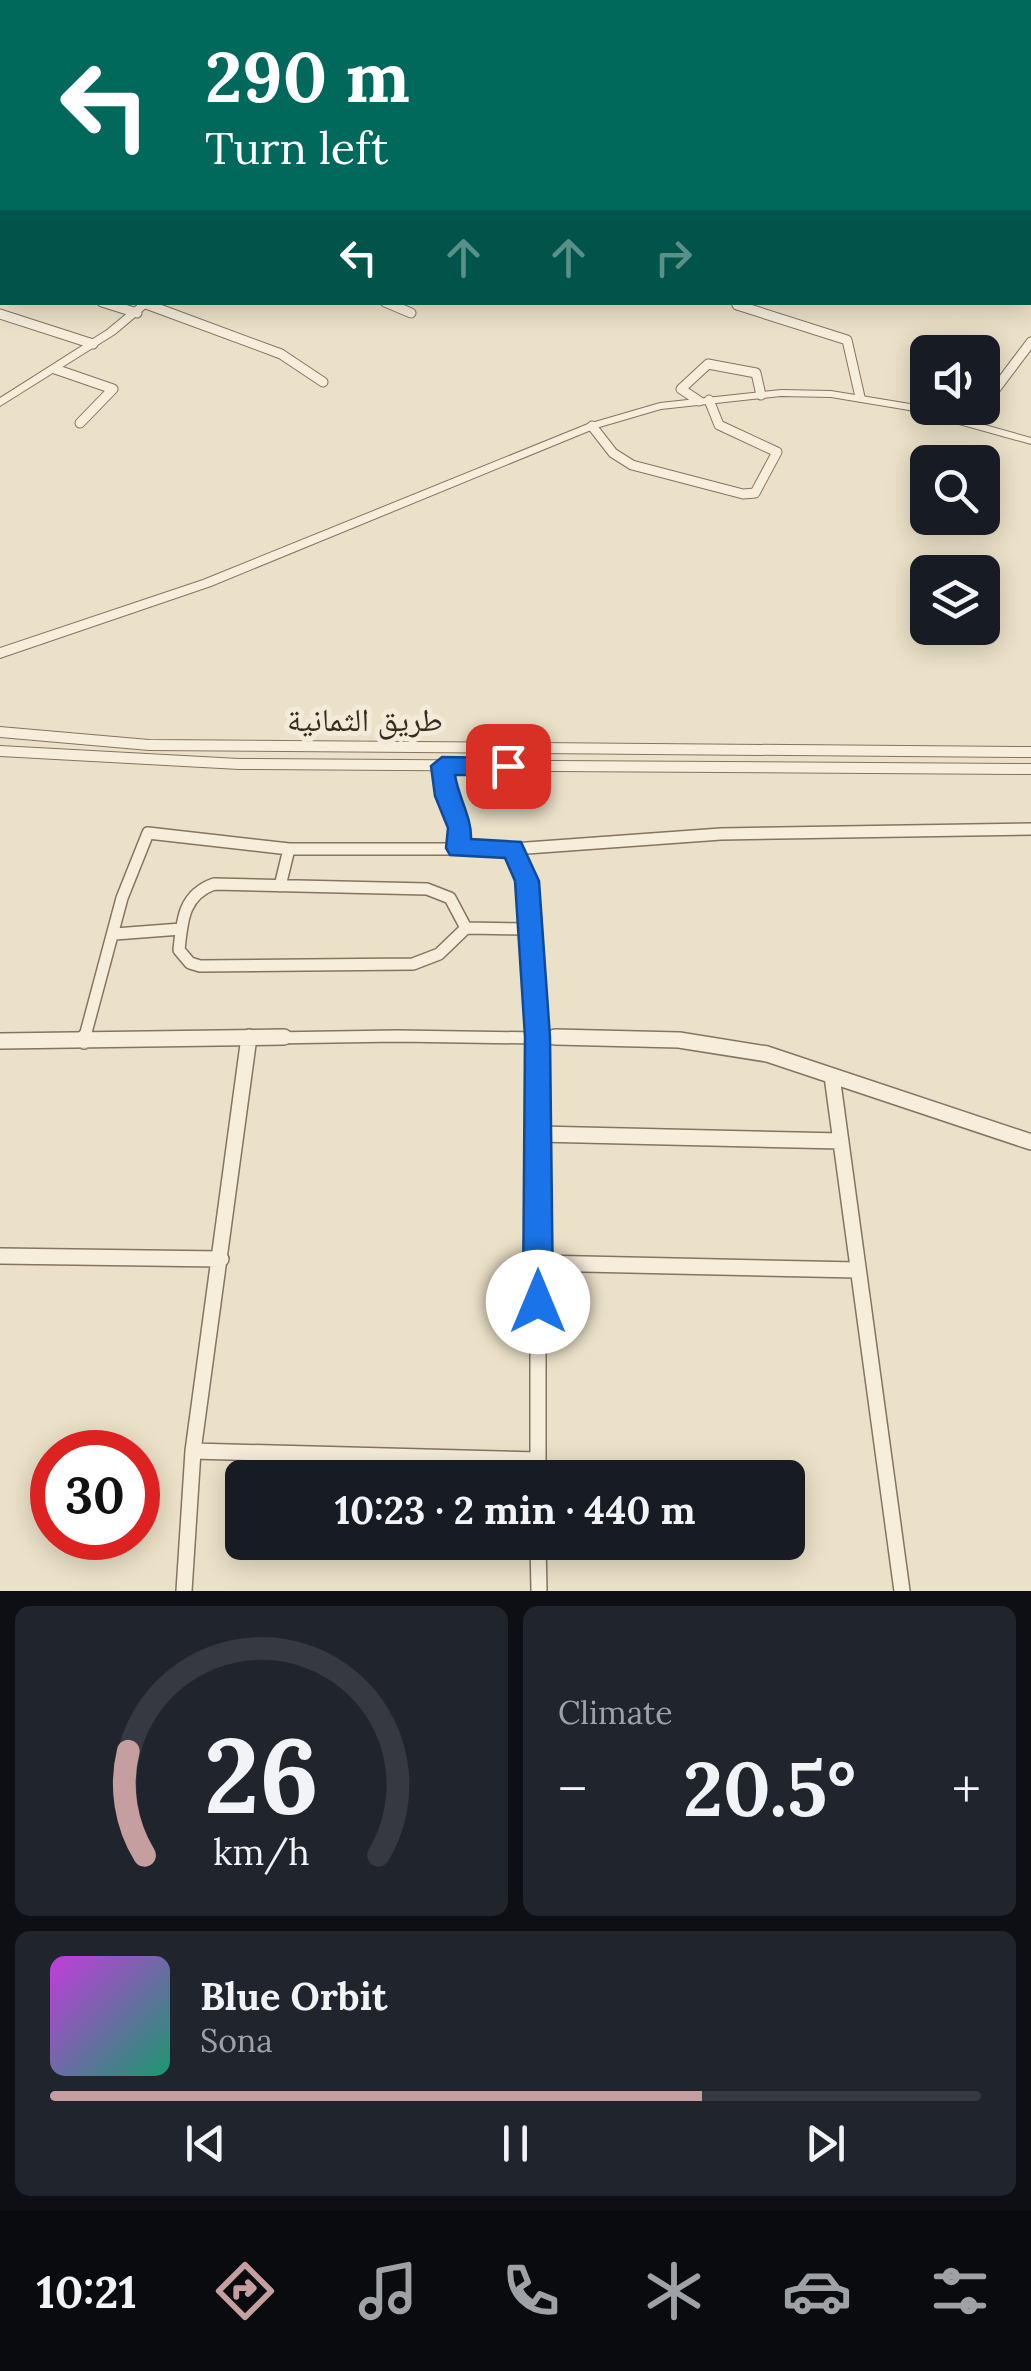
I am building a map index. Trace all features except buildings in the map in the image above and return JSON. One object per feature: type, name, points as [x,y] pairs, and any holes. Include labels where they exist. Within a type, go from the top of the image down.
[{"type":"street","points":[[392,305],[410,313]]},
{"type":"street","points":[[738,305],[847,340],[860,397]]},
{"type":"street","points":[[1,402],[93,344],[144,306],[281,354],[323,382]]},
{"type":"street","points":[[0,314],[93,344]]},
{"type":"street","points":[[1000,383],[1031,342]]},
{"type":"street","points":[[592,426],[614,453],[632,465],[745,495],[755,492],[777,452],[719,426],[704,400],[682,389],[708,364],[756,372],[761,395]]},
{"type":"street","points":[[55,369],[113,389],[80,424]]},
{"type":"street","points":[[0,653],[207,583],[592,426],[643,409],[800,392],[860,397],[910,408]]},
{"type":"street","points":[[983,425],[1031,441]]},
{"type":"street","name":"طريق الثمانية","points":[[0,732],[149,745],[1031,752]]},
{"type":"street","points":[[0,750],[173,762],[1031,769]]},
{"type":"street","points":[[442,766],[447,796],[460,828],[458,848]]},
{"type":"street","points":[[84,1041],[141,842],[148,833],[288,849],[513,849],[721,834],[1031,830]]},
{"type":"street","points":[[280,886],[288,849]]},
{"type":"street","points":[[513,849],[526,876],[538,1037],[538,1460]]},
{"type":"street","points":[[466,928],[450,898],[426,889],[203,886],[187,901],[178,950],[190,963],[200,966],[377,965],[427,960],[466,928],[530,928]]},
{"type":"street","points":[[115,934],[181,929]]},
{"type":"street","points":[[184,1591],[193,1450],[249,1036]]},
{"type":"street","points":[[0,1041],[249,1036],[637,1037],[714,1044],[832,1076],[1031,1142]]},
{"type":"street","points":[[832,1076],[902,1591]]},
{"type":"street","points":[[538,1134],[840,1141]]},
{"type":"street","points":[[0,1256],[221,1259]]},
{"type":"street","points":[[538,1263],[858,1270]]},
{"type":"street","points":[[193,1450],[375,1460]]},
{"type":"street","points":[[538,1560],[539,1591]]},
{"type":"route","points":[[508,766],[442,766],[447,796],[460,828],[458,848],[513,849],[527,881],[538,1037],[538,1302]]}]
